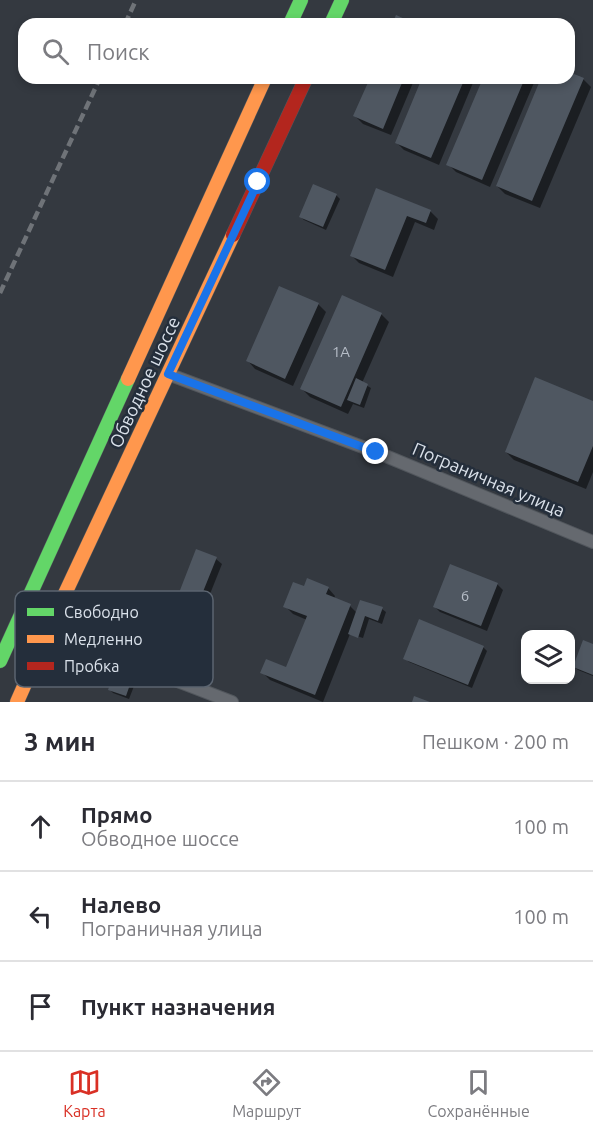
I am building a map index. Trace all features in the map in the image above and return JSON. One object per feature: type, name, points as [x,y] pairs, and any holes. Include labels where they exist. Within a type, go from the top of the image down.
[{"type":"main road","points":[[293,18],[301,0]]},
{"type":"main road","points":[[334,18],[342,0]]},
{"type":"main road","name":"Обводное шоссе","points":[[32,591],[262,84]]},
{"type":"main road","name":"Обводное шоссе","points":[[67,591],[303,84]]},
{"type":"main road","name":"Обводное шоссе","points":[[0,661],[15,628]]},
{"type":"main road","name":"Обводное шоссе","points":[[17,702],[24,687]]},
{"type":"street","name":"Пограничная улица","points":[[168,374],[376,452],[593,542]]},
{"type":"street","points":[[193,687],[232,702]]},
{"type":"building","points":[[575,74],[584,78],[532,201],[496,186],[538,84],[575,84]]},
{"type":"building","points":[[367,84],[402,84],[383,129],[353,116]]},
{"type":"building","points":[[420,84],[462,84],[431,158],[395,143]]},
{"type":"building","points":[[480,84],[522,84],[482,180],[446,165]]},
{"type":"building","points":[[313,184],[337,194],[323,227],[299,217]]},
{"type":"building","points":[[376,188],[431,210],[426,223],[407,216],[385,270],[350,256]]},
{"type":"building","points":[[279,286],[319,303],[285,379],[246,361]]},
{"type":"building","points":[[342,295],[382,313],[341,407],[300,389]]},
{"type":"building","points":[[535,377],[593,401],[593,446],[578,482],[505,452]]},
{"type":"building","points":[[356,378],[368,384],[360,405],[347,400]]},
{"type":"building","points":[[196,549],[217,557],[203,591],[180,591]]},
{"type":"building","points":[[450,564],[498,583],[481,626],[433,607]]},
{"type":"building","points":[[307,578],[329,587],[326,594],[351,604],[315,695],[260,673],[266,659],[286,667],[307,616],[283,607],[293,582],[304,586]]},
{"type":"building","points":[[360,600],[383,607],[378,621],[365,616],[358,638],[348,634]]},
{"type":"building","points":[[419,619],[484,646],[468,685],[403,659]]},
{"type":"building","points":[[583,640],[593,644],[593,675],[575,668]]},
{"type":"building","points":[[109,687],[129,687],[126,696],[108,690]]},
{"type":"building","points":[[414,696],[430,702],[412,702]]},
{"type":"railway","points":[[128,18],[136,0]]},
{"type":"railway","points":[[0,293],[97,84]]},
{"type":"traffic: fast","points":[[293,18],[301,0]]},
{"type":"traffic: fast","points":[[334,18],[342,0]]},
{"type":"traffic: fast","points":[[32,591],[128,379]]},
{"type":"traffic: fast","points":[[0,661],[15,628]]},
{"type":"traffic: slow","points":[[128,379],[262,84]]},
{"type":"traffic: slow","points":[[66,591],[233,235]]},
{"type":"traffic: slow","points":[[17,702],[24,687]]},
{"type":"traffic: jam","points":[[233,235],[303,84]]},
{"type":"route","points":[[258,182],[168,374],[376,452]]}]
